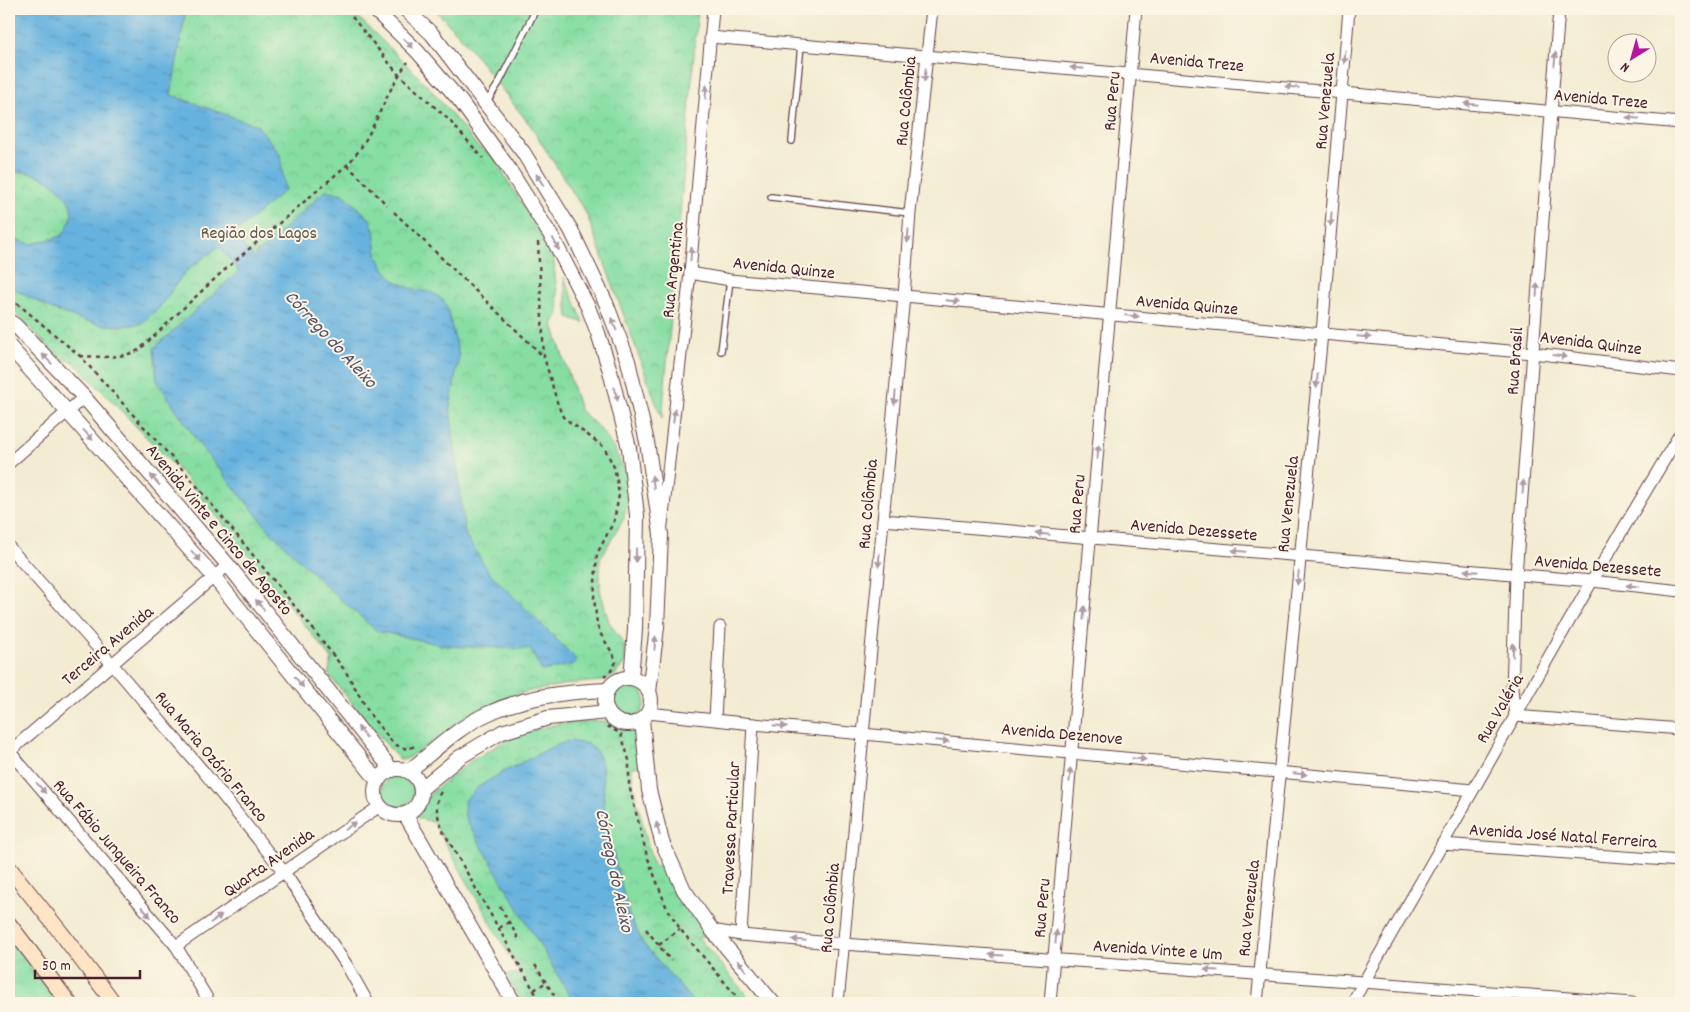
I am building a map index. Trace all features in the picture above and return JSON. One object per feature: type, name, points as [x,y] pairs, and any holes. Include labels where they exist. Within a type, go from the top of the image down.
[{"type":"main road","points":[[9,868],[114,1003]]},
{"type":"main road","points":[[9,924],[69,1003]]},
{"type":"street","points":[[374,9],[417,51],[462,102],[507,166],[553,239],[588,307],[598,333],[630,448],[637,515],[635,630],[631,678]]},
{"type":"street","points":[[405,9],[432,34],[523,152],[571,230],[606,303],[628,361],[647,442],[662,534],[657,627],[649,692],[651,704],[645,717],[649,790],[662,842],[684,890],[712,930],[773,1003]]},
{"type":"street","name":"Rua Argentina","points":[[662,534],[690,273],[713,9]]},
{"type":"street","name":"Rua Colômbia","points":[[838,1003],[904,296],[910,212],[932,9]]},
{"type":"street","name":"Rua Peru","points":[[1050,1003],[1136,9]]},
{"type":"street","name":"Rua Venezuela","points":[[1257,1003],[1322,333],[1349,9]]},
{"type":"street","name":"Rua Brasil","points":[[1515,716],[1512,689],[1516,575],[1559,9]]},
{"type":"street","name":"Avenida Treze","points":[[710,37],[1681,123]]},
{"type":"street","name":"Avenida Quinze","points":[[690,273],[730,280],[1322,333],[1532,353],[1681,370]]},
{"type":"street","name":"Avenida Vinte e Cinco de Agosto","points":[[9,321],[84,397],[228,565],[392,770]]},
{"type":"street","name":"Avenida Vinte e Cinco de Agosto","points":[[9,346],[214,577],[378,781]]},
{"type":"street","points":[[9,463],[84,397]]},
{"type":"street","name":"Rua Valéria","points":[[1352,1003],[1592,582],[1681,432]]},
{"type":"street","name":"Avenida Dezessete","points":[[883,520],[1681,591]]},
{"type":"street","name":"Rua Maria Ozório Franco","points":[[9,547],[203,771],[284,872],[346,964],[368,1003]]},
{"type":"street","name":"Terceira Avenida","points":[[9,751],[228,565]]},
{"type":"street","points":[[715,719],[720,627]]},
{"type":"street","points":[[409,771],[456,733],[485,714],[524,700],[631,678],[642,682],[649,692]]},
{"type":"street","points":[[605,684],[605,719]]},
{"type":"street","points":[[1515,716],[1681,729]]},
{"type":"street","points":[[422,788],[460,757],[502,732],[548,718],[612,718],[619,723],[627,725],[635,724],[645,717]]},
{"type":"street","name":"Avenida Dezenove","points":[[645,717],[715,719],[1473,790]]},
{"type":"street","name":"Travessa Particular","points":[[741,935],[753,724]]},
{"type":"street","name":"Rua Fábio Junqueira Franco","points":[[9,751],[176,946],[210,1003]]},
{"type":"street","points":[[401,769],[409,771],[417,778],[422,788],[421,799],[415,809],[405,814],[396,815],[387,812],[380,806],[376,798],[375,789],[378,781],[384,774],[392,770],[401,769]]},
{"type":"street","name":"Quarta Avenida","points":[[176,946],[380,806]]},
{"type":"street","points":[[405,814],[511,1002]]},
{"type":"street","name":"Avenida José Natal Ferreira","points":[[1442,844],[1681,861]]},
{"type":"street","name":"Avenida Vinte e Um","points":[[712,930],[741,935],[843,944],[1363,982],[1539,1000],[1632,1003]]},
{"type":"lane","points":[[486,103],[500,82],[536,9]]},
{"type":"lane","points":[[792,141],[801,45]]},
{"type":"lane","points":[[771,197],[910,212]]},
{"type":"lane","points":[[721,351],[730,280]]},
{"type":"path","points":[[350,9],[353,18],[398,74],[448,119],[483,158]]},
{"type":"path","points":[[80,356],[113,358],[128,355],[139,350],[251,246],[347,165],[359,153],[398,74],[417,51]]},
{"type":"path","points":[[347,165],[387,205]]},
{"type":"path","points":[[394,212],[544,358]]},
{"type":"path","points":[[534,235],[539,243],[544,358],[563,417],[604,447],[614,467],[617,481],[619,495],[614,521],[598,554],[595,577],[594,598],[597,624],[616,662],[605,684]]},
{"type":"path","points":[[9,301],[18,304],[80,356],[191,478],[304,617],[346,672],[371,716],[393,742],[400,747],[408,749],[420,744]]},
{"type":"path","points":[[605,719],[610,727],[621,734],[629,760],[629,785],[647,856],[666,906],[680,929],[742,1003]]},
{"type":"path","points":[[442,790],[437,796],[436,808],[442,829],[542,1003]]},
{"type":"path","points":[[500,907],[520,941]]},
{"type":"path","points":[[499,928],[509,922]]},
{"type":"path","points":[[646,929],[671,961]]},
{"type":"path","points":[[659,946],[680,929]]},
{"type":"path","points":[[534,965],[556,1000]]},
{"type":"path","points":[[534,990],[546,983]]},
{"type":"green space","name":"Região dos Lagos","points":[[9,9],[354,9],[355,14],[429,87],[478,147],[492,155],[553,254],[559,313],[553,325],[580,410],[603,432],[627,476],[628,503],[623,520],[600,559],[600,590],[609,622],[625,646],[625,662],[615,675],[601,681],[568,684],[525,692],[469,718],[406,759],[400,759],[396,756],[328,674],[332,659],[186,478],[73,361],[61,359],[9,307]]},
{"type":"green space","points":[[434,9],[698,9],[662,419],[587,215],[530,125],[460,36]]},
{"type":"green space","points":[[564,277],[584,323],[568,317]]},
{"type":"green space","points":[[628,684],[640,689],[645,701],[640,713],[628,718],[616,713],[611,701],[616,689]]},
{"type":"green space","points":[[610,721],[631,731],[640,731],[643,766],[632,767],[633,786],[653,865],[668,867],[712,936],[698,937],[753,1003],[522,1003],[505,975],[520,974],[433,822],[418,818],[416,815],[431,793],[471,761],[515,735],[557,724]]},
{"type":"green space","points":[[398,775],[410,779],[414,791],[410,803],[398,807],[386,803],[382,791],[386,779]]},
{"type":"green space","points":[[9,938],[59,1003],[9,1003]]},
{"type":"water","name":"Córrego do Aleixo","points":[[9,9],[186,9],[171,95],[258,126],[280,154],[285,190],[234,234],[253,257],[326,190],[343,194],[369,218],[374,230],[377,254],[385,270],[394,280],[410,288],[433,293],[443,300],[447,307],[459,356],[450,408],[465,534],[488,571],[577,660],[575,664],[542,671],[530,649],[447,646],[377,631],[329,589],[269,530],[202,448],[157,381],[154,348],[239,271],[219,246],[184,273],[159,308],[141,324],[103,325],[83,320],[53,310],[9,286],[9,239],[32,244],[62,236],[70,222],[72,211],[67,198],[54,184],[27,172],[9,173]]},
{"type":"water","name":"Córrego do Aleixo","points":[[568,741],[588,744],[596,751],[602,765],[605,821],[629,915],[643,943],[694,1003],[574,1003],[465,818],[464,801],[478,787],[503,772]]}]
